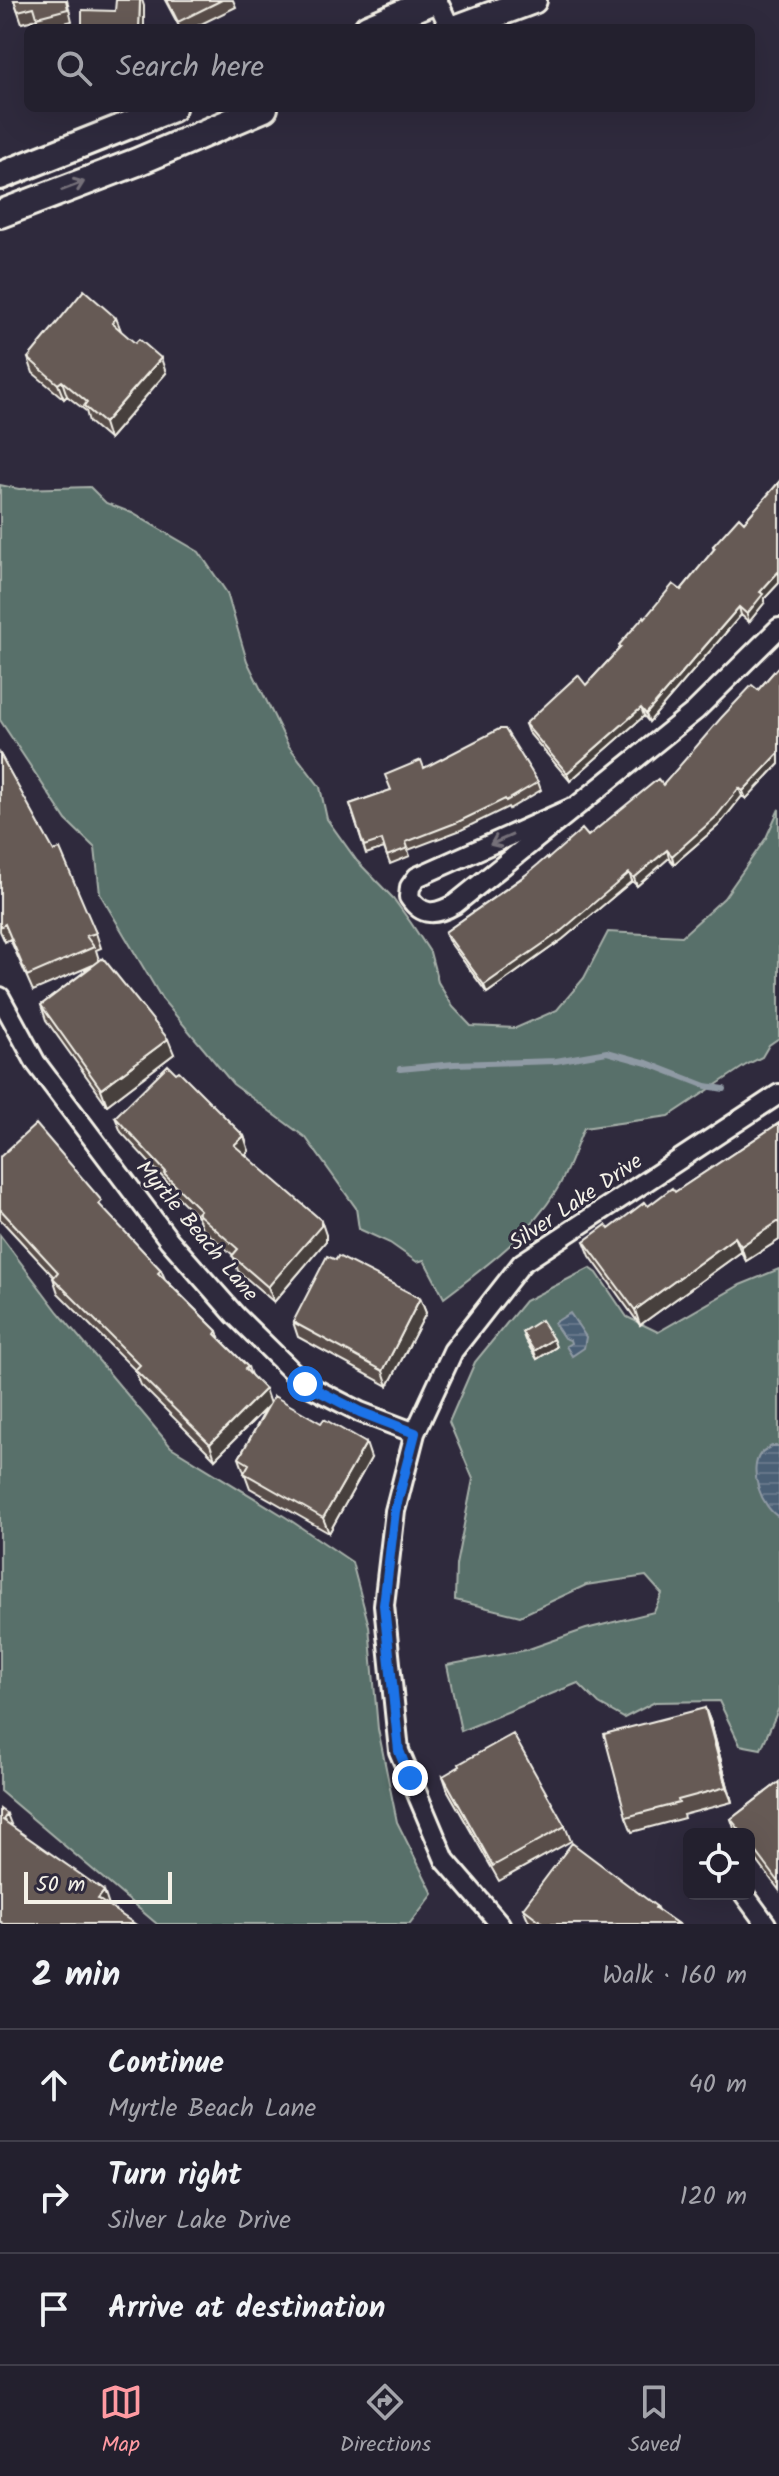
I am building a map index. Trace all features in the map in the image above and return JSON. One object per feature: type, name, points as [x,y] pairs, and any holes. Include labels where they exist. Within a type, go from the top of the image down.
[{"type":"main road","points":[[378,24],[435,0]]},
{"type":"main road","points":[[469,24],[533,0]]},
{"type":"main road","points":[[0,176],[162,112]]},
{"type":"main road","points":[[0,214],[137,162],[255,112]]},
{"type":"street","points":[[435,0],[448,24]]},
{"type":"street","points":[[572,808],[417,877],[410,887],[409,897],[415,907],[426,913],[439,913],[455,904],[695,711],[779,628]]},
{"type":"street","name":"Myrtle Beach Lane","points":[[0,997],[36,1063],[169,1240],[235,1315],[305,1384],[360,1412],[415,1433]]},
{"type":"street","name":"Silver Lake Drive","points":[[500,1924],[445,1860],[399,1751],[384,1605],[395,1511],[415,1433],[453,1351],[522,1263],[779,1094]]},
{"type":"street","points":[[748,1900],[766,1924]]},
{"type":"green space","points":[[0,485],[19,489],[90,487],[106,503],[132,513],[199,552],[227,593],[247,661],[288,745],[320,787],[327,819],[357,861],[393,898],[411,923],[430,952],[438,982],[453,1007],[471,1026],[516,1028],[557,1010],[584,978],[608,932],[682,936],[724,898],[766,838],[779,809],[779,1038],[769,1045],[762,1057],[669,1116],[584,1128],[560,1184],[533,1222],[444,1298],[424,1260],[417,1262],[390,1243],[359,1229],[356,1208],[306,1138],[233,1084],[162,999],[100,894],[95,848],[66,820],[0,720]]},
{"type":"green space","points":[[0,1235],[58,1312],[171,1447],[352,1562],[369,1626],[378,1729],[397,1822],[433,1894],[410,1924],[157,1924],[0,1791]]},
{"type":"green space","points":[[590,1268],[597,1273],[627,1317],[658,1332],[740,1285],[779,1269],[779,1708],[761,1749],[740,1745],[719,1701],[655,1702],[624,1718],[599,1704],[578,1683],[461,1731],[447,1665],[526,1650],[586,1629],[654,1612],[662,1594],[646,1576],[586,1585],[520,1616],[455,1600],[456,1565],[473,1479],[449,1422],[475,1362],[525,1301]]},
{"type":"water","points":[[570,1313],[586,1337],[584,1348],[572,1356],[566,1346],[571,1343],[570,1340],[564,1338],[554,1323]]},
{"type":"water","points":[[772,1446],[779,1446],[779,1517],[767,1506],[756,1478],[757,1460]]},
{"type":"building","points":[[14,0],[66,0],[68,9],[37,17],[34,7],[18,11]]},
{"type":"building","points":[[116,0],[140,0],[139,24],[82,24],[82,10],[115,11]]},
{"type":"building","points":[[167,0],[222,0],[178,22]]},
{"type":"building","points":[[84,290],[116,318],[112,323],[135,343],[139,339],[161,358],[104,423],[84,406],[87,402],[62,381],[58,384],[28,358]]},
{"type":"building","points":[[779,482],[779,571],[760,592],[763,594],[747,614],[739,607],[646,714],[641,708],[567,773],[525,724],[578,675],[586,685],[673,584],[681,590],[739,517],[744,522]]},
{"type":"building","points":[[779,666],[779,753],[743,791],[739,788],[716,817],[672,856],[667,850],[634,878],[629,873],[560,932],[484,985],[445,932],[548,859],[582,829],[588,836],[658,779],[663,785],[752,685],[758,690]]},
{"type":"building","points":[[499,729],[505,729],[538,782],[506,801],[406,842],[408,848],[387,856],[382,840],[364,846],[350,804],[391,790],[385,775],[421,760],[424,768]]},
{"type":"building","points":[[0,754],[54,851],[60,849],[96,933],[86,936],[94,947],[27,976],[5,924],[0,927]]},
{"type":"building","points":[[103,958],[168,1039],[101,1089],[41,1005]]},
{"type":"building","points":[[168,1065],[176,1073],[179,1071],[244,1136],[234,1145],[321,1220],[321,1226],[268,1287],[232,1256],[238,1249],[197,1213],[200,1210],[115,1117]]},
{"type":"building","points":[[779,1123],[779,1221],[741,1246],[735,1237],[635,1310],[584,1241],[606,1225],[609,1229],[645,1202],[648,1206],[672,1188],[675,1192]]},
{"type":"building","points":[[36,1124],[102,1201],[99,1204],[161,1270],[158,1273],[217,1331],[215,1334],[265,1389],[210,1444],[135,1370],[140,1365],[53,1278],[58,1272],[0,1209],[0,1157]]},
{"type":"building","points":[[327,1256],[336,1260],[338,1256],[420,1298],[383,1371],[293,1322]]},
{"type":"building","points":[[541,1320],[553,1339],[534,1351],[522,1332]]},
{"type":"building","points":[[274,1396],[321,1423],[324,1419],[366,1443],[323,1518],[244,1473],[249,1464],[239,1458]]},
{"type":"building","points":[[705,1708],[726,1787],[626,1817],[604,1734]]},
{"type":"building","points":[[513,1734],[565,1826],[493,1866],[443,1776]]},
{"type":"building","points":[[779,1782],[779,1882],[755,1850],[755,1828],[738,1828],[731,1819]]},
{"type":"building","points":[[0,1809],[7,1814],[3,1820],[104,1891],[98,1899],[135,1924],[4,1924],[0,1921]]},
{"type":"building","points":[[572,1843],[678,1924],[544,1924],[523,1908]]},
{"type":"waterway","points":[[400,1069],[556,1061],[607,1052],[647,1063],[706,1086],[724,1089]]},
{"type":"route","points":[[305,1384],[360,1412],[415,1433],[395,1511],[384,1605],[399,1751],[410,1778]]}]
